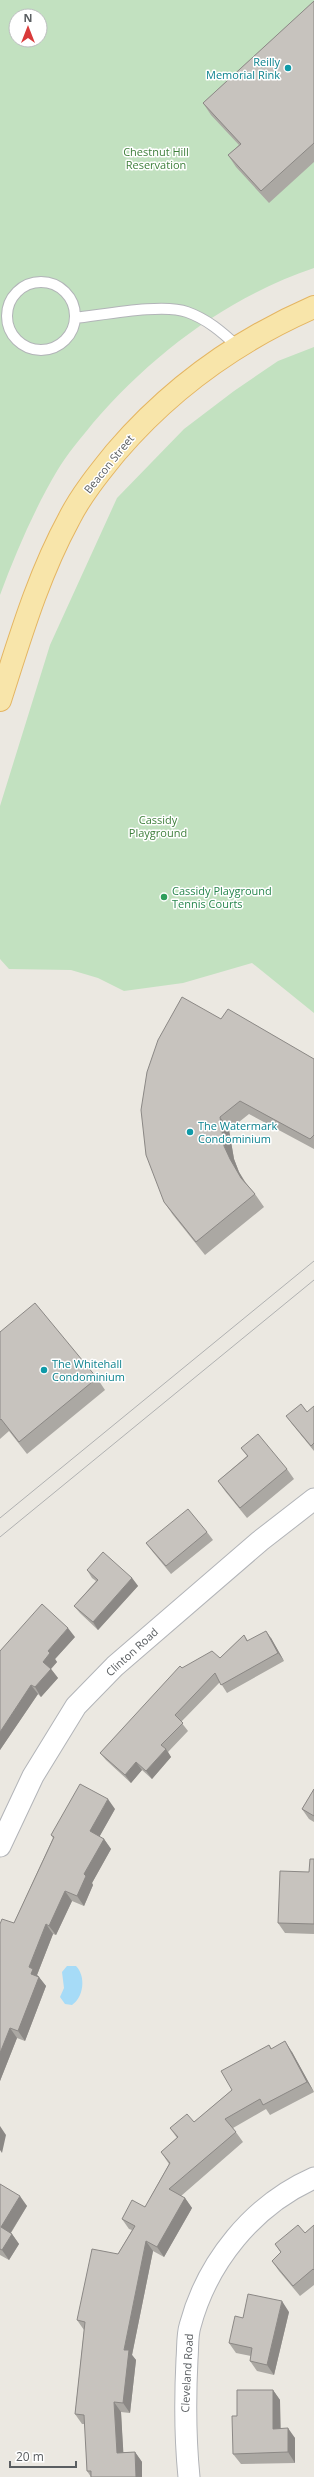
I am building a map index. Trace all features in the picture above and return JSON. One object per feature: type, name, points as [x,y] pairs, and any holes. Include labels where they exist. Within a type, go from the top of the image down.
[{"type":"main road","name":"Beacon Street","points":[[0,700],[45,570],[70,517],[86,491],[126,440],[169,396],[211,363],[237,346],[314,307]]},
{"type":"street","name":"Clinton Road","points":[[0,1846],[33,1776],[76,1706],[115,1666],[260,1541],[314,1499]]},
{"type":"street","name":"Cleveland Road","points":[[188,2477],[184,2401],[189,2327],[208,2275],[250,2220],[291,2188],[314,2178]]},
{"type":"lane","points":[[42,282],[59,287],[66,293],[74,309],[75,318],[71,332],[62,344],[40,350],[26,347],[14,337],[7,322],[7,314],[10,302],[18,291],[25,286],[42,282]]},
{"type":"lane","points":[[75,318],[157,309],[182,310],[208,322],[237,346]]},
{"type":"green space","name":"Chestnut Hill Reservation","points":[[0,0],[314,0],[314,268],[282,280],[251,295],[222,312],[193,330],[140,374],[93,423],[65,458],[41,501],[12,563],[0,595]]},
{"type":"green space","name":"Cassidy Playground","points":[[314,347],[314,1013],[252,963],[183,983],[124,991],[98,978],[71,970],[9,969],[0,959],[0,806],[50,645],[117,498],[184,429],[234,391],[278,361]]},
{"type":"water","points":[[67,1966],[76,1966],[81,1975],[82,1981],[79,1997],[72,2005],[65,2004],[60,1997],[64,1988],[62,1972]]},
{"type":"building","name":"Reilly Memorial Rink","points":[[314,1],[314,143],[261,191],[228,155],[241,144],[203,103]]},
{"type":"building","name":"The Watermark Condominium","points":[[182,997],[221,1019],[228,1009],[314,1059],[314,1135],[310,1139],[240,1101],[220,1117],[224,1146],[241,1178],[255,1194],[196,1242],[164,1202],[146,1155],[141,1110],[147,1072],[158,1040]]},
{"type":"building","name":"The Whitehall Condominium","points":[[35,1303],[97,1378],[19,1442],[1,1419],[0,1420],[0,1332]]},
{"type":"building","points":[[301,1404],[307,1412],[314,1406],[314,1443],[311,1446],[286,1416]]},
{"type":"building","points":[[258,1434],[287,1469],[240,1508],[218,1481],[248,1456],[241,1448]]},
{"type":"building","points":[[188,1509],[207,1532],[166,1566],[146,1543]]},
{"type":"building","points":[[103,1552],[132,1578],[93,1622],[74,1606],[98,1580],[87,1570]]},
{"type":"building","points":[[42,1604],[68,1628],[48,1651],[50,1653],[43,1662],[51,1669],[35,1687],[31,1685],[0,1732],[0,1651]]},
{"type":"building","points":[[266,1631],[278,1653],[221,1685],[215,1673],[175,1715],[183,1723],[161,1745],[166,1749],[146,1771],[136,1762],[125,1775],[100,1753],[180,1666],[182,1668],[212,1651],[220,1658],[244,1635],[247,1641]]},
{"type":"building","points":[[80,1784],[108,1799],[90,1831],[104,1839],[84,1874],[86,1876],[77,1896],[65,1891],[49,1926],[46,1924],[29,1967],[33,1969],[31,1974],[39,1977],[18,2031],[10,2028],[0,2053],[0,1924],[2,1919],[14,1923],[54,1837],[51,1835]]},
{"type":"building","points":[[314,1789],[314,1816],[302,1809]]},
{"type":"building","points":[[310,1859],[314,1859],[314,1924],[278,1923],[280,1871],[309,1872]]},
{"type":"building","points":[[285,2041],[307,2082],[263,2105],[260,2099],[225,2119],[236,2132],[169,2189],[185,2198],[157,2247],[146,2241],[124,2350],[129,2350],[123,2403],[114,2402],[117,2453],[135,2452],[136,2477],[91,2477],[91,2471],[87,2471],[84,2415],[75,2414],[85,2322],[77,2320],[92,2249],[118,2254],[135,2226],[122,2219],[132,2200],[145,2207],[170,2163],[161,2152],[178,2137],[170,2128],[187,2114],[194,2122],[232,2090],[221,2071],[269,2045],[271,2049]]},
{"type":"building","points":[[0,2184],[20,2196],[1,2227],[12,2234],[2,2250],[0,2249]]},
{"type":"building","points":[[298,2225],[305,2233],[314,2225],[314,2270],[313,2269],[293,2286],[272,2261],[281,2252],[275,2244]]},
{"type":"building","points":[[248,2294],[282,2301],[267,2365],[250,2361],[252,2348],[229,2343],[235,2316],[243,2318]]},
{"type":"building","points":[[237,2390],[273,2390],[273,2429],[288,2428],[288,2452],[233,2454],[232,2416],[237,2416]]},
{"type":"tram line","points":[[0,1518],[314,1261]]},
{"type":"tram line","points":[[0,1537],[314,1280]]},
{"type":"place","name":"Reilly Memorial Rink","points":[[288,68]]},
{"type":"place","name":"Cassidy Playground Tennis Courts","points":[[164,897]]},
{"type":"place","name":"The Watermark Condominium","points":[[190,1132]]},
{"type":"place","name":"The Whitehall Condominium","points":[[44,1370]]}]
